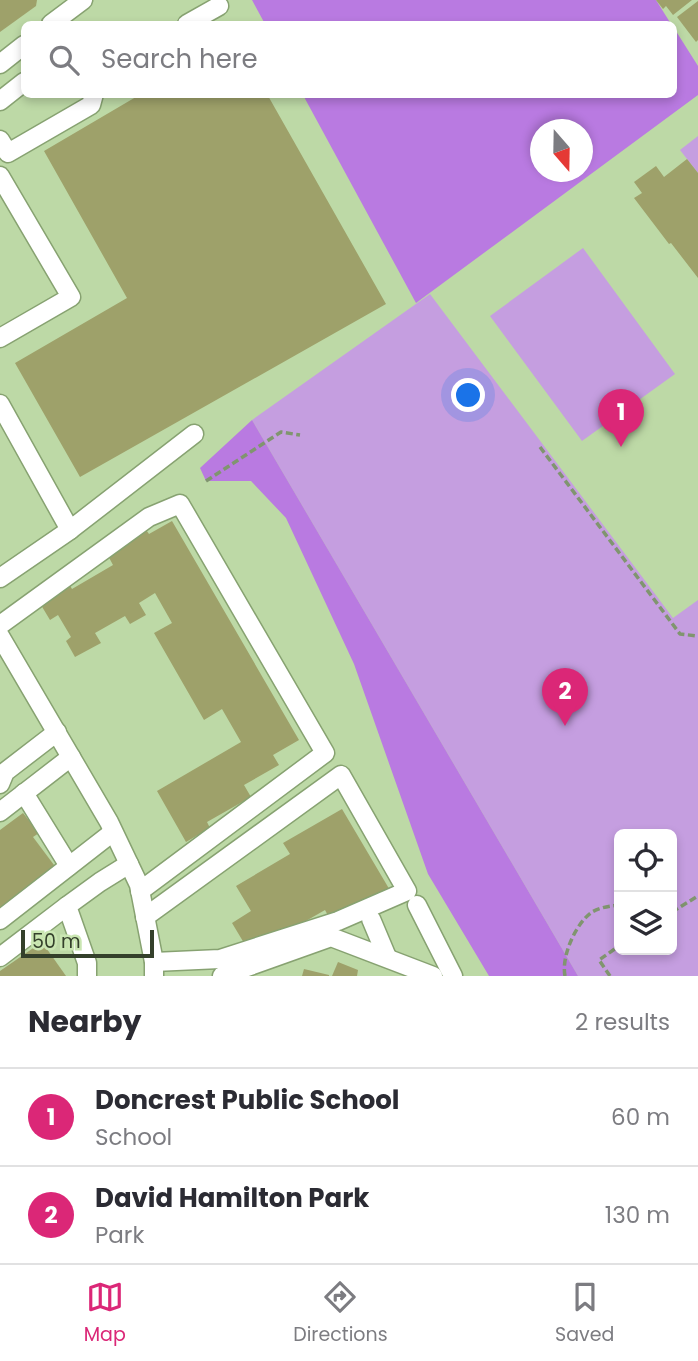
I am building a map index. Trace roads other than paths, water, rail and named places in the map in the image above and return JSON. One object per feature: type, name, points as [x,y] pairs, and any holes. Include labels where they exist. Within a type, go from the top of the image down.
[{"type":"street","points":[[55,21],[83,0]]},
{"type":"street","points":[[192,21],[219,6]]},
{"type":"street","points":[[0,64],[21,47]]},
{"type":"street","points":[[0,101],[21,84]]},
{"type":"street","points":[[0,338],[71,297],[0,174],[4,147],[91,105],[93,98]]},
{"type":"street","points":[[0,404],[70,530]]},
{"type":"street","points":[[0,578],[70,530],[194,434]]},
{"type":"street","points":[[0,625],[149,517],[180,503],[326,752],[140,891]]},
{"type":"street","points":[[3,648],[57,732],[129,864],[140,891],[153,969],[220,959],[338,921],[407,891],[341,775],[145,917]]},
{"type":"street","points":[[2,774],[57,732]]},
{"type":"street","points":[[0,812],[71,757]]},
{"type":"street","points":[[24,793],[69,866]]},
{"type":"street","points":[[0,920],[113,832]]},
{"type":"street","points":[[0,957],[100,882],[129,864]]},
{"type":"street","points":[[417,905],[453,976]]},
{"type":"street","points":[[67,906],[87,963],[87,976]]},
{"type":"street","points":[[371,919],[387,957]]},
{"type":"street","points":[[222,976],[331,937],[433,976]]},
{"type":"place","name":"Doncrest Public School","points":[[621,447]]},
{"type":"place","name":"David Hamilton Park","points":[[565,726]]}]
